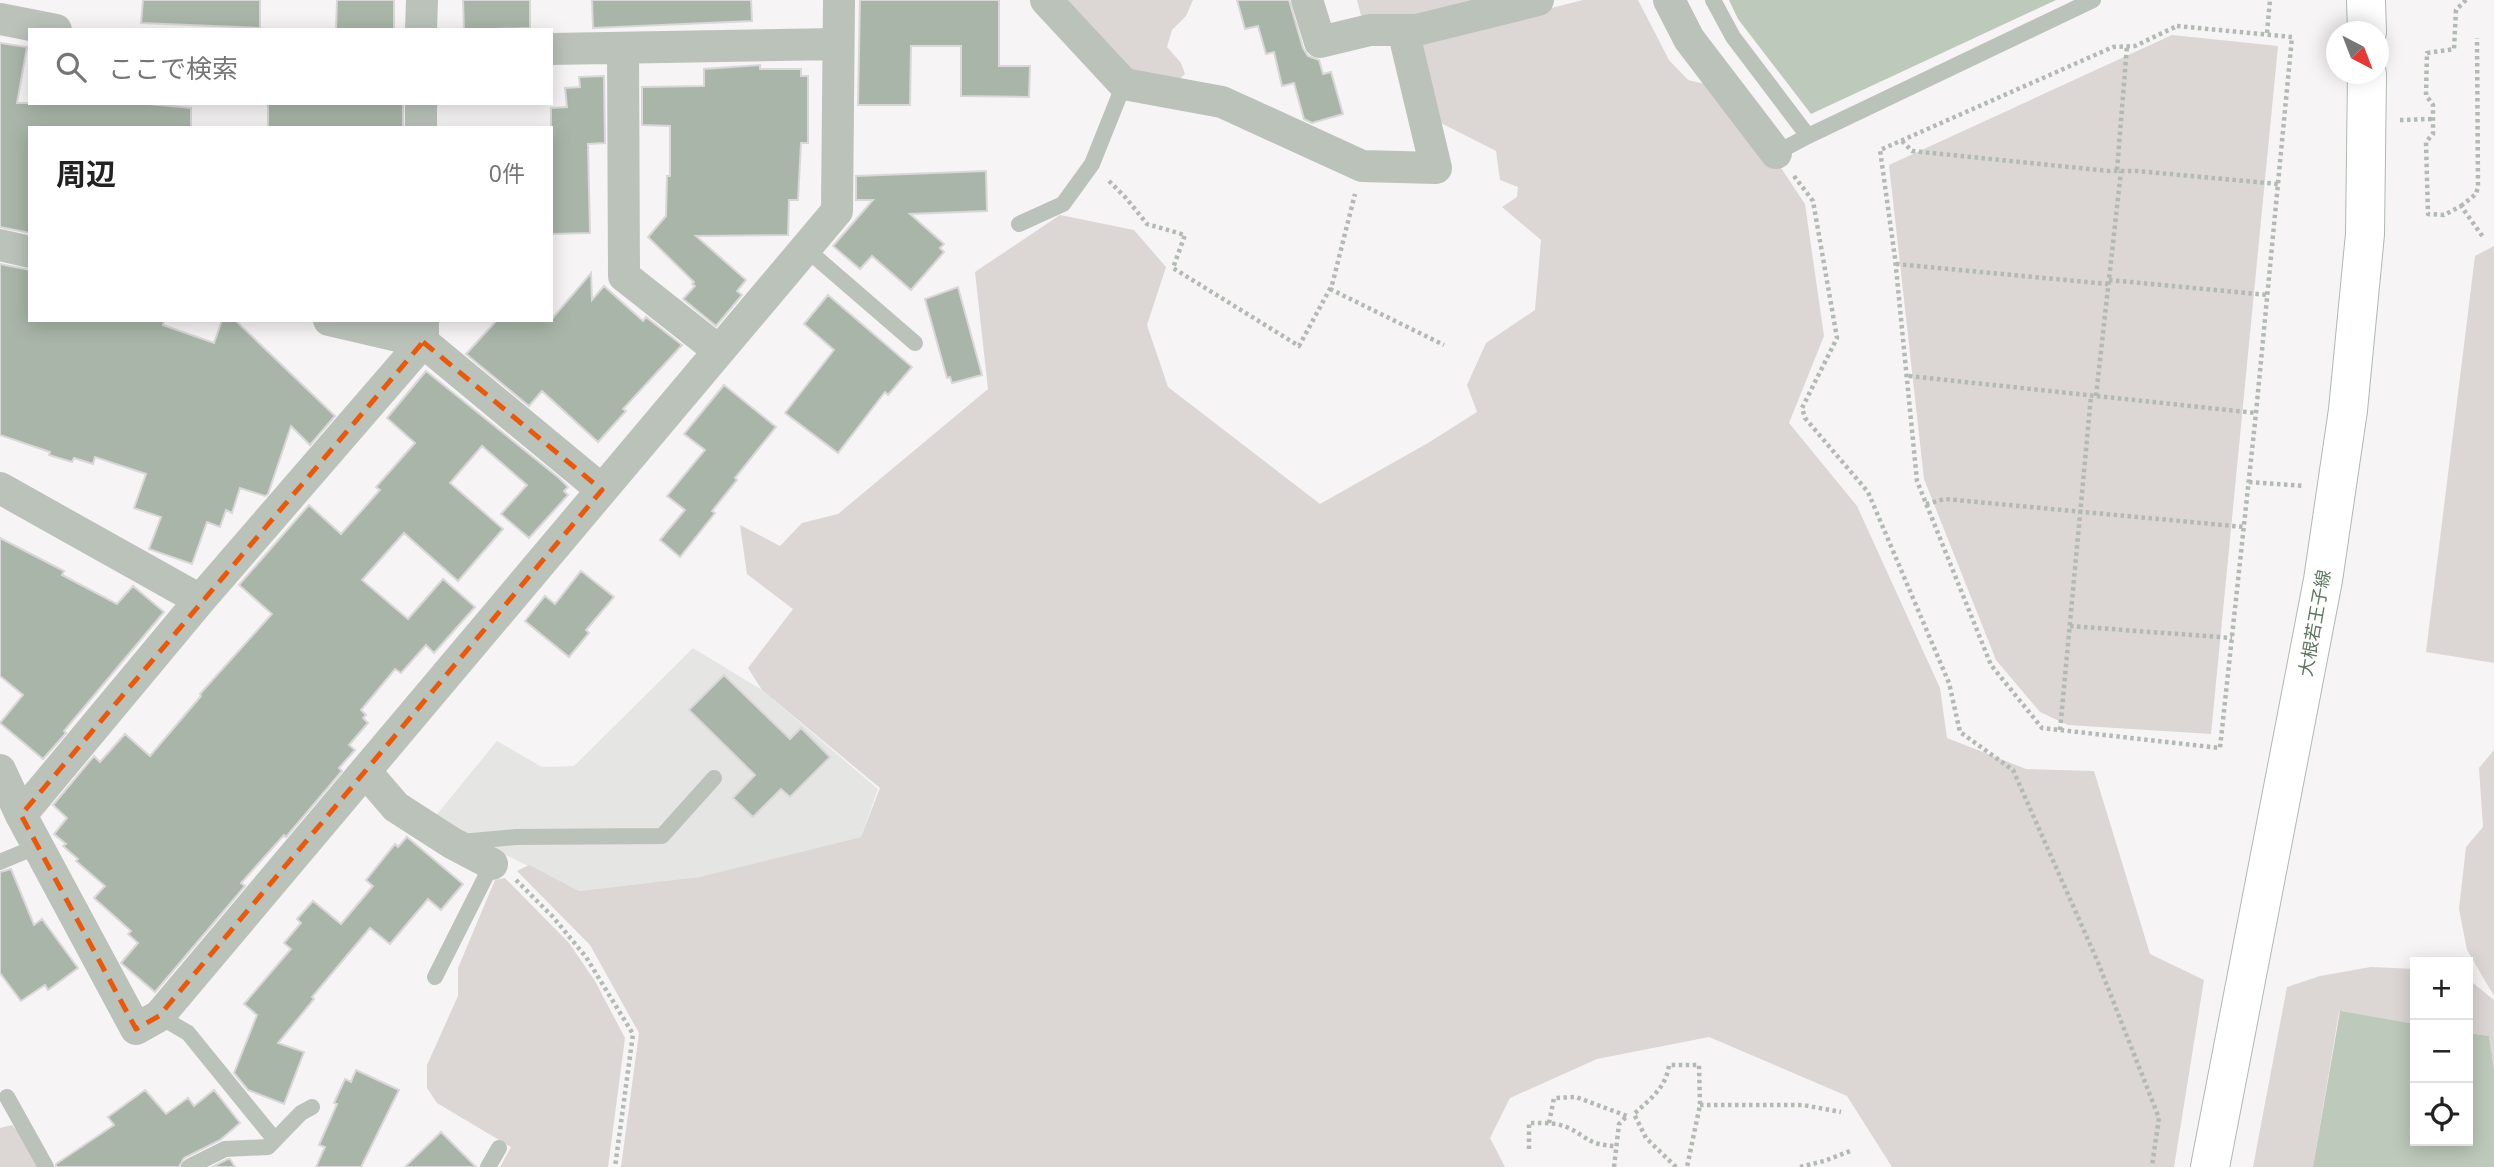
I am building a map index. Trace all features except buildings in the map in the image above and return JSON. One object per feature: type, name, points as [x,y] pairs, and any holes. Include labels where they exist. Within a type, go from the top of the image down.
[{"type":"street","points":[[421,28],[422,0]]},
{"type":"street","points":[[0,771],[135,1029],[159,1016],[837,211],[839,0]]},
{"type":"street","points":[[1046,0],[1124,84],[1223,102],[1362,166],[1436,168],[1403,30]]},
{"type":"street","points":[[1307,0],[1320,42],[1370,30],[1417,30],[1538,0]]},
{"type":"street","points":[[1668,0],[1689,39],[1776,153]]},
{"type":"street","points":[[2366,0],[2367,21]]},
{"type":"street","points":[[0,19],[46,28]]},
{"type":"street","points":[[553,49],[838,44]]},
{"type":"street","points":[[622,48],[624,276],[719,351]]},
{"type":"street","name":"大根若王子線","points":[[2210,1167],[2320,593],[2348,410],[2365,234],[2367,84]]},
{"type":"street","points":[[421,105],[421,126]]},
{"type":"street","points":[[0,245],[28,252]]},
{"type":"street","points":[[346,322],[423,331],[602,490]]},
{"type":"street","points":[[21,815],[423,331]]},
{"type":"street","points":[[0,488],[200,600]]},
{"type":"street","points":[[365,771],[396,807],[452,843],[492,864]]},
{"type":"lane","points":[[1713,0],[1732,37],[1808,136]]},
{"type":"lane","points":[[1776,153],[2094,0]]},
{"type":"lane","points":[[1019,224],[1063,204],[1092,164],[1124,84]]},
{"type":"lane","points":[[806,248],[915,343]]},
{"type":"lane","points":[[452,843],[516,837],[662,836],[714,778]]},
{"type":"lane","points":[[0,862],[38,846]]},
{"type":"lane","points":[[435,977],[492,864]]},
{"type":"lane","points":[[159,1016],[188,1033],[275,1140]]},
{"type":"lane","points":[[7,1097],[46,1167]]},
{"type":"lane","points":[[189,1167],[225,1149],[268,1147],[301,1113],[312,1107]]},
{"type":"lane","points":[[488,1167],[499,1148]]},
{"type":"path","points":[[2267,33],[2270,0]]},
{"type":"path","points":[[2466,0],[2456,10],[2454,49],[2427,53],[2426,95],[2432,105],[2433,119],[2433,134],[2426,142],[2428,214],[2444,215],[2461,206],[2476,194],[2478,187],[2477,38]]},
{"type":"path","points":[[2177,26],[2292,37],[2220,748],[2042,727],[1991,665],[1917,481],[1909,376],[1880,150],[2113,47],[2127,46],[2135,46],[2177,26]]},
{"type":"path","points":[[2060,730],[2080,511],[2109,282],[2127,46]]},
{"type":"path","points":[[2400,120],[2433,119]]},
{"type":"path","points":[[1902,141],[1912,150],[2278,184]]},
{"type":"path","points":[[1776,153],[1813,201],[1837,338],[1802,408],[1805,418],[1868,492],[1949,684],[1960,732],[2013,770],[2096,960],[2159,1118],[2152,1166]]},
{"type":"path","points":[[1092,164],[1147,224],[1185,235],[1173,268],[1299,346],[1330,289],[1362,166]]},
{"type":"path","points":[[2461,206],[2483,237]]},
{"type":"path","points":[[1896,264],[2267,295]]},
{"type":"path","points":[[1330,289],[1444,345]]},
{"type":"path","points":[[1909,376],[2256,413]]},
{"type":"path","points":[[2249,482],[2306,486]]},
{"type":"path","points":[[1926,504],[1945,499],[2244,527]]},
{"type":"path","points":[[2070,626],[2232,638]]},
{"type":"path","points":[[492,864],[508,872],[553,917],[578,947],[599,976],[633,1034],[615,1167]]},
{"type":"path","points":[[1614,1167],[1619,1124],[1658,1092],[1667,1079],[1669,1065],[1699,1065],[1700,1105],[1687,1167]]},
{"type":"path","points":[[1549,1123],[1555,1098],[1576,1097],[1627,1116]]},
{"type":"path","points":[[1700,1105],[1803,1105],[1841,1112]]},
{"type":"path","points":[[1634,1114],[1646,1138],[1676,1167]]},
{"type":"path","points":[[1529,1149],[1529,1123],[1567,1127],[1595,1146],[1616,1146]]},
{"type":"path","points":[[1800,1167],[1850,1151]]},
{"type":"highlighted area","points":[[423,342],[602,490],[159,1016],[136,1029],[21,815]]},
{"type":"shaded area","points":[[1057,0],[1193,0],[1186,16],[1172,30],[1167,47],[1181,63],[1185,74],[1175,83],[1129,77]]},
{"type":"shaded area","points":[[1357,0],[1494,0],[1414,20],[1363,23]]},
{"type":"shaded area","points":[[1583,0],[1638,0],[1669,60],[1688,80],[1714,86],[1773,156],[1805,204],[1824,336],[1789,423],[1857,506],[1940,688],[1947,738],[2026,769],[2094,771],[2150,954],[2204,980],[2174,1167],[1892,1167],[1847,1096],[1709,1037],[1597,1059],[1510,1098],[1490,1138],[1505,1167],[621,1167],[639,1033],[590,945],[517,871],[529,865],[579,891],[699,877],[861,837],[880,788],[762,690],[748,668],[793,609],[747,574],[740,525],[780,546],[802,523],[838,514],[988,389],[975,272],[1060,215],[1134,230],[1166,267],[1147,325],[1168,387],[1320,504],[1428,443],[1477,412],[1467,385],[1486,343],[1535,310],[1541,240],[1502,207],[1517,197],[1518,187],[1500,180],[1496,151],[1437,121],[1422,41]]},
{"type":"shaded area","points":[[1729,0],[2056,0],[1811,114],[1738,19]]},
{"type":"shaded area","points":[[2172,35],[2278,46],[2211,734],[2068,725],[2040,712],[1996,660],[1924,479],[1889,165]]},
{"type":"shaded area","points":[[2494,246],[2494,663],[2426,652],[2475,256]]},
{"type":"shaded area","points":[[693,648],[762,690],[878,789],[861,837],[699,877],[579,891],[433,819],[497,741],[542,767],[574,766]]},
{"type":"shaded area","points":[[2494,750],[2494,996],[2467,950],[2459,909],[2466,847],[2483,827],[2479,768]]},
{"type":"shaded area","points":[[505,878],[569,943],[595,981],[625,1038],[608,1167],[500,1167],[511,1147],[437,1103],[427,1088],[427,1065],[458,996],[458,968],[495,880]]},
{"type":"shaded area","points":[[2371,967],[2410,969],[2410,1023],[2339,1012],[2313,1167],[2253,1167],[2287,987],[2320,976]]},
{"type":"shaded area","points":[[2473,983],[2494,1000],[2494,1069],[2489,1036],[2473,1034]]},
{"type":"shaded area","points":[[2340,1011],[2410,1023],[2410,1146],[2473,1146],[2473,1034],[2489,1036],[2494,1069],[2494,1167],[2313,1167]]},
{"type":"shaded area","points":[[12,1125],[23,1137],[38,1167],[0,1167],[0,1128]]}]
